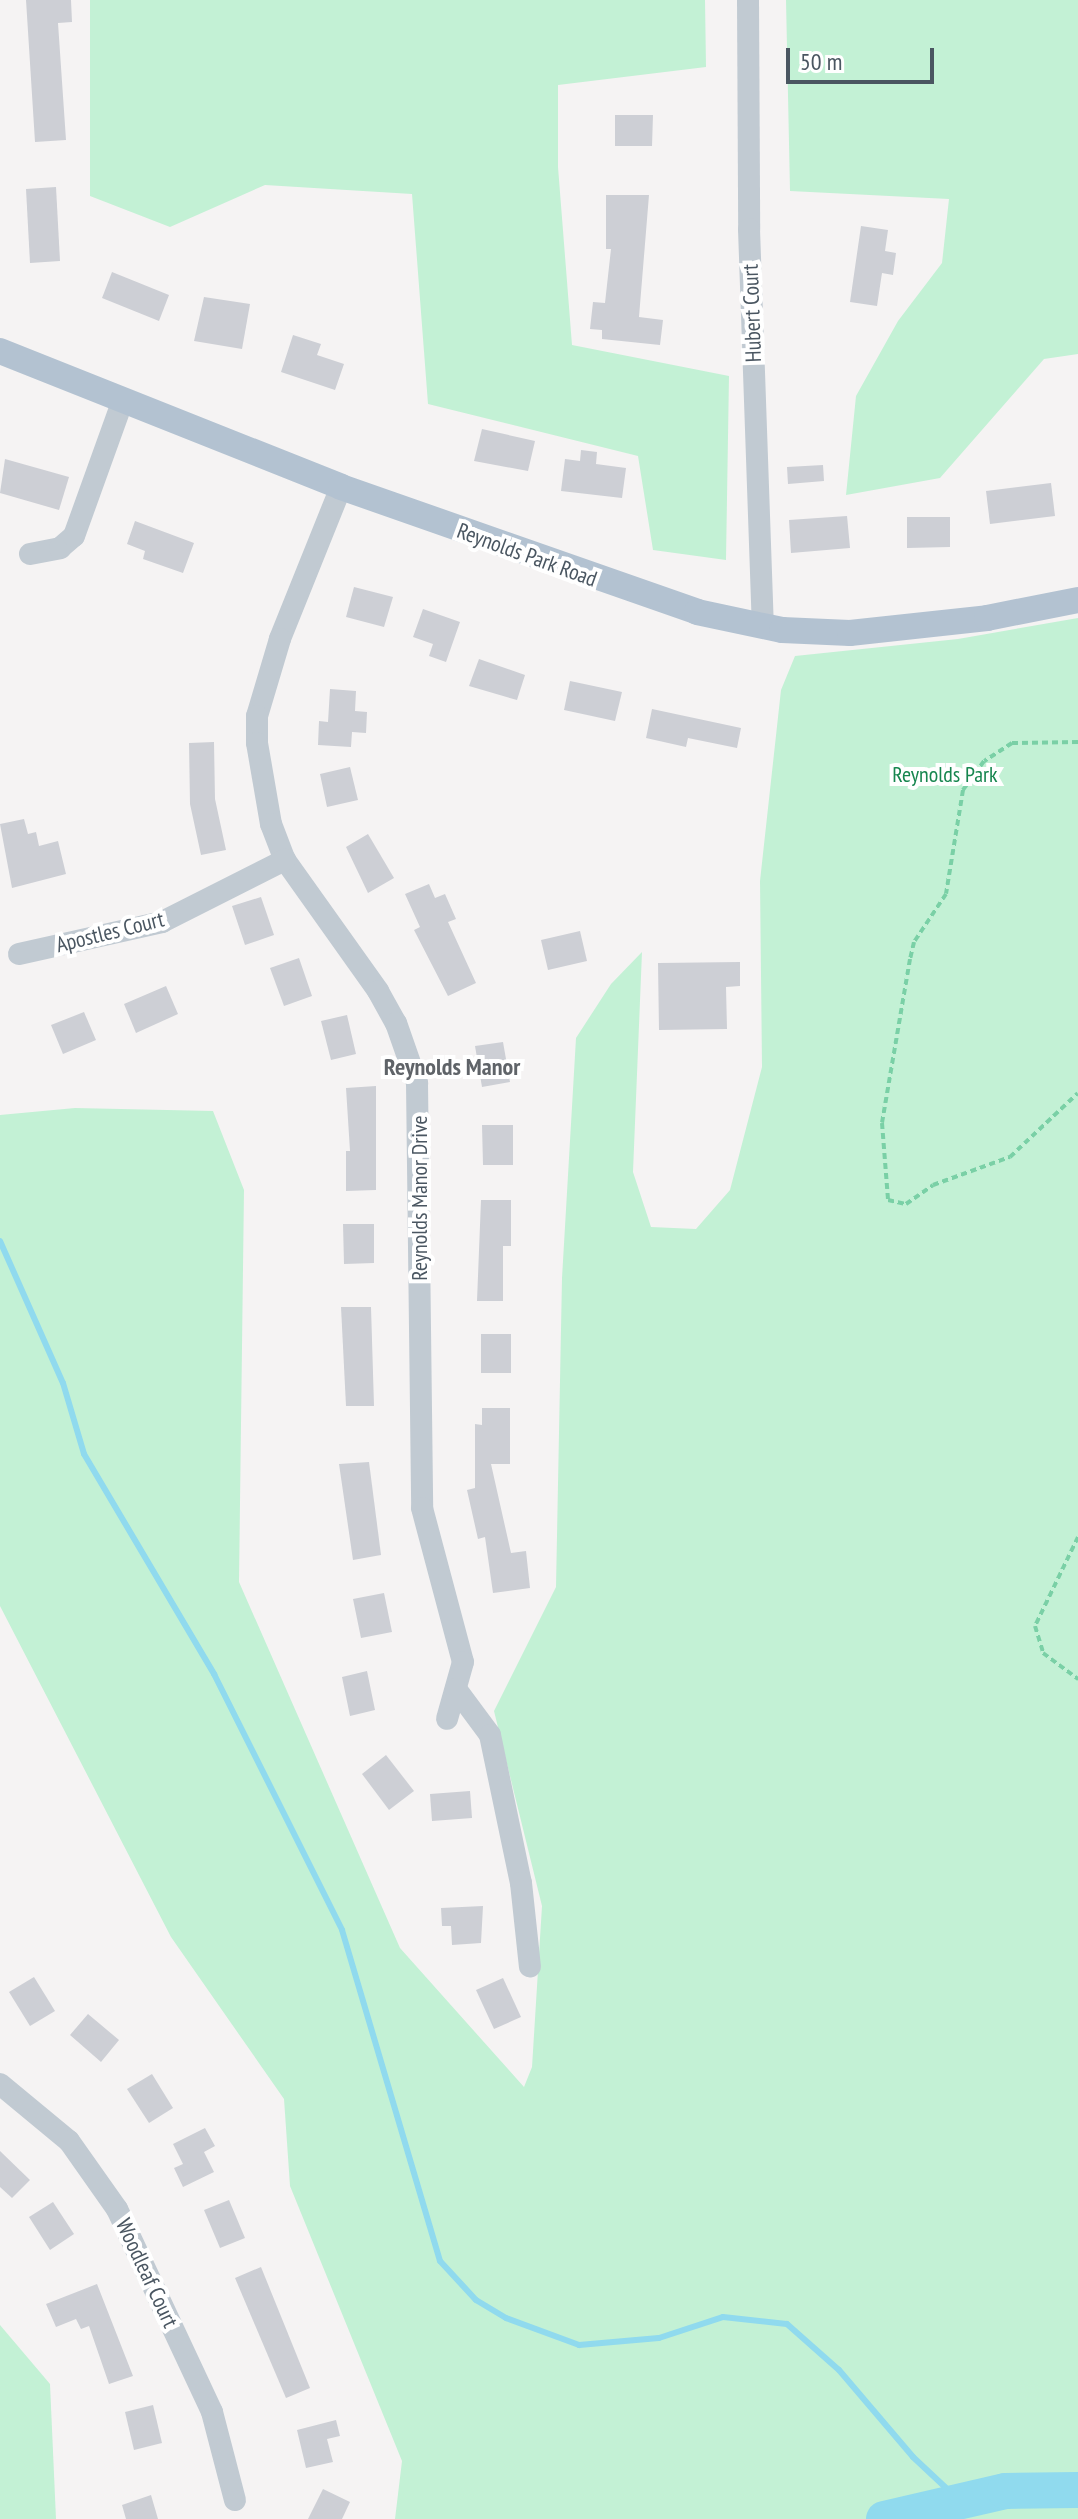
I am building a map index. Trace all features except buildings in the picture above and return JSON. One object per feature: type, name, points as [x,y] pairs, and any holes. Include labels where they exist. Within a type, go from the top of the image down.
[{"type":"main road","name":"Reynolds Park Road","points":[[0,351],[341,487],[564,569],[697,612],[763,627],[818,633],[897,630],[1078,600]]},
{"type":"street","name":"Hubert Court","points":[[748,0],[749,229],[763,627]]},
{"type":"street","points":[[30,554],[60,548],[74,536],[123,400]]},
{"type":"street","name":"Reynolds Manor Drive","points":[[341,487],[280,639],[257,716],[261,780],[285,860],[378,991],[396,1023],[417,1083],[419,1463],[422,1508],[463,1662],[447,1719]]},
{"type":"street","name":"Apostles Court","points":[[19,954],[162,922],[285,860]]},
{"type":"street","points":[[456,1689],[490,1735],[521,1883],[530,1967]]},
{"type":"street","name":"Woodleaf Court","points":[[0,2084],[69,2141],[117,2209],[212,2412],[235,2500]]},
{"type":"path","points":[[1078,742],[1012,743],[984,761],[963,790],[946,894],[914,942],[910,959],[882,1123],[888,1200],[906,1204],[933,1185],[1010,1157],[1078,1093]]},
{"type":"path","points":[[1078,1537],[1035,1626],[1043,1653],[1078,1679]]},
{"type":"green space","points":[[90,0],[705,0],[706,67],[558,85],[558,167],[572,345],[729,376],[726,560],[653,550],[638,456],[428,404],[412,194],[265,185],[170,227],[90,196]]},
{"type":"green space","points":[[786,0],[1078,0],[1078,354],[1044,359],[940,478],[846,495],[856,396],[898,321],[942,263],[949,199],[790,191]]},
{"type":"green space","name":"Reynolds Park","points":[[1078,618],[1078,2519],[395,2519],[402,2461],[290,2186],[284,2099],[171,1937],[0,1606],[0,1115],[75,1108],[213,1111],[244,1190],[239,1582],[400,1948],[524,2087],[532,2067],[542,1906],[494,1711],[556,1587],[562,1278],[576,1038],[611,984],[642,952],[633,1172],[651,1227],[696,1229],[730,1190],[762,1067],[760,881],[781,690],[795,656],[958,639]]},
{"type":"green space","points":[[0,2325],[50,2384],[56,2519],[0,2519]]},
{"type":"waterway","points":[[0,1241],[63,1383],[84,1454],[214,1674],[342,1930],[440,2261],[476,2300],[506,2318],[579,2345],[659,2338],[723,2317],[787,2324],[839,2370],[913,2457],[960,2501]]},
{"type":"waterway","points":[[884,2519],[1005,2491],[1078,2490]]},
{"type":"district","name":"Reynolds Manor","points":[[452,1067]]}]
